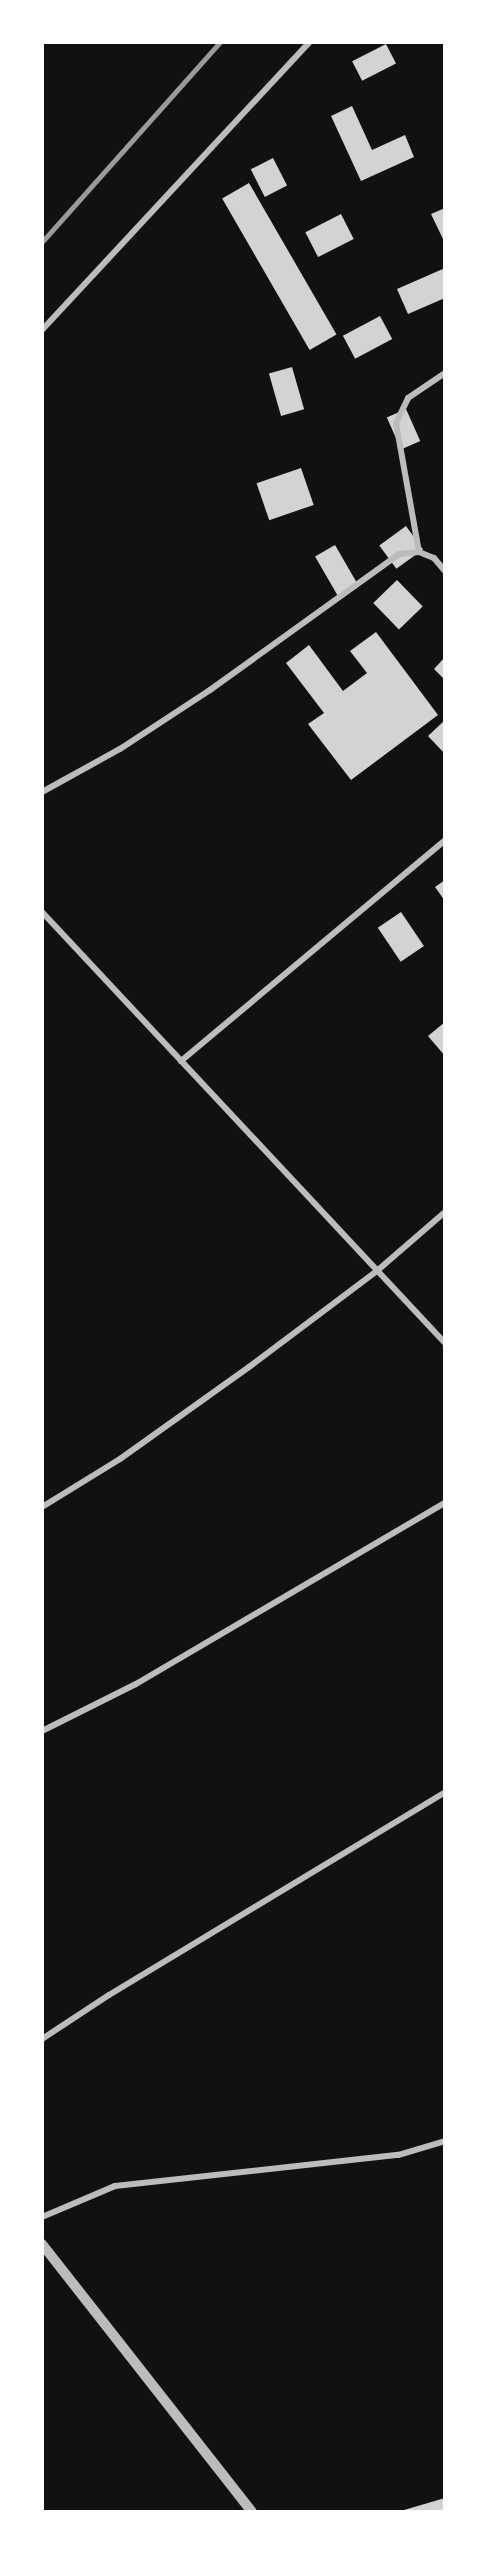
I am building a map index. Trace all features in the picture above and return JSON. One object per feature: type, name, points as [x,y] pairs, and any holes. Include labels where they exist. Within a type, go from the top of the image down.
[{"type":"street","points":[[42,330],[310,42]]},
{"type":"street","points":[[419,552],[396,423],[408,398],[445,373]]},
{"type":"street","points":[[42,792],[120,749],[210,690],[399,555],[419,552],[434,558],[445,571]]},
{"type":"street","points":[[181,1061],[445,840]]},
{"type":"street","points":[[42,912],[445,1343]]},
{"type":"street","points":[[42,1507],[120,1459],[378,1270],[445,1212]]},
{"type":"street","points":[[42,1731],[136,1684],[445,1503]]},
{"type":"street","points":[[42,2039],[109,1995],[445,1792]]},
{"type":"street","points":[[42,2217],[115,2186],[398,2155],[445,2141]]},
{"type":"street","points":[[42,2244],[252,2512]]},
{"type":"building","points":[[386,44],[396,64],[362,81],[352,61]]},
{"type":"building","points":[[352,106],[372,150],[405,135],[414,157],[361,181],[331,116]]},
{"type":"building","points":[[273,158],[287,186],[265,197],[251,169]]},
{"type":"building","points":[[249,183],[336,335],[310,350],[222,198]]},
{"type":"building","points":[[445,208],[445,238],[443,239],[431,214]]},
{"type":"building","points":[[341,214],[354,239],[318,257],[305,232]]},
{"type":"building","points":[[445,268],[445,298],[408,314],[397,289]]},
{"type":"building","points":[[380,316],[392,339],[355,359],[343,336]]},
{"type":"building","points":[[292,367],[304,409],[281,416],[269,374]]},
{"type":"building","points":[[406,409],[420,441],[401,450],[387,418]]},
{"type":"building","points":[[301,468],[314,505],[269,520],[257,483]]},
{"type":"building","points":[[406,526],[423,549],[396,569],[379,545]]},
{"type":"building","points":[[335,545],[359,587],[339,598],[315,556]]},
{"type":"building","points":[[397,580],[423,607],[399,630],[373,603]]},
{"type":"building","points":[[376,632],[438,715],[351,780],[308,724],[324,713],[286,663],[309,645],[343,691],[367,673],[350,651]]},
{"type":"building","points":[[445,657],[445,680],[434,669]]},
{"type":"building","points":[[445,720],[445,754],[428,736]]},
{"type":"building","points":[[445,880],[445,901],[435,887]]},
{"type":"building","points":[[401,912],[424,946],[401,962],[378,928]]},
{"type":"building","points":[[445,1022],[445,1056],[428,1036]]},
{"type":"building","points":[[445,2498],[445,2512],[405,2512],[404,2510]]},
{"type":"railway","points":[[42,242],[220,42]]}]
